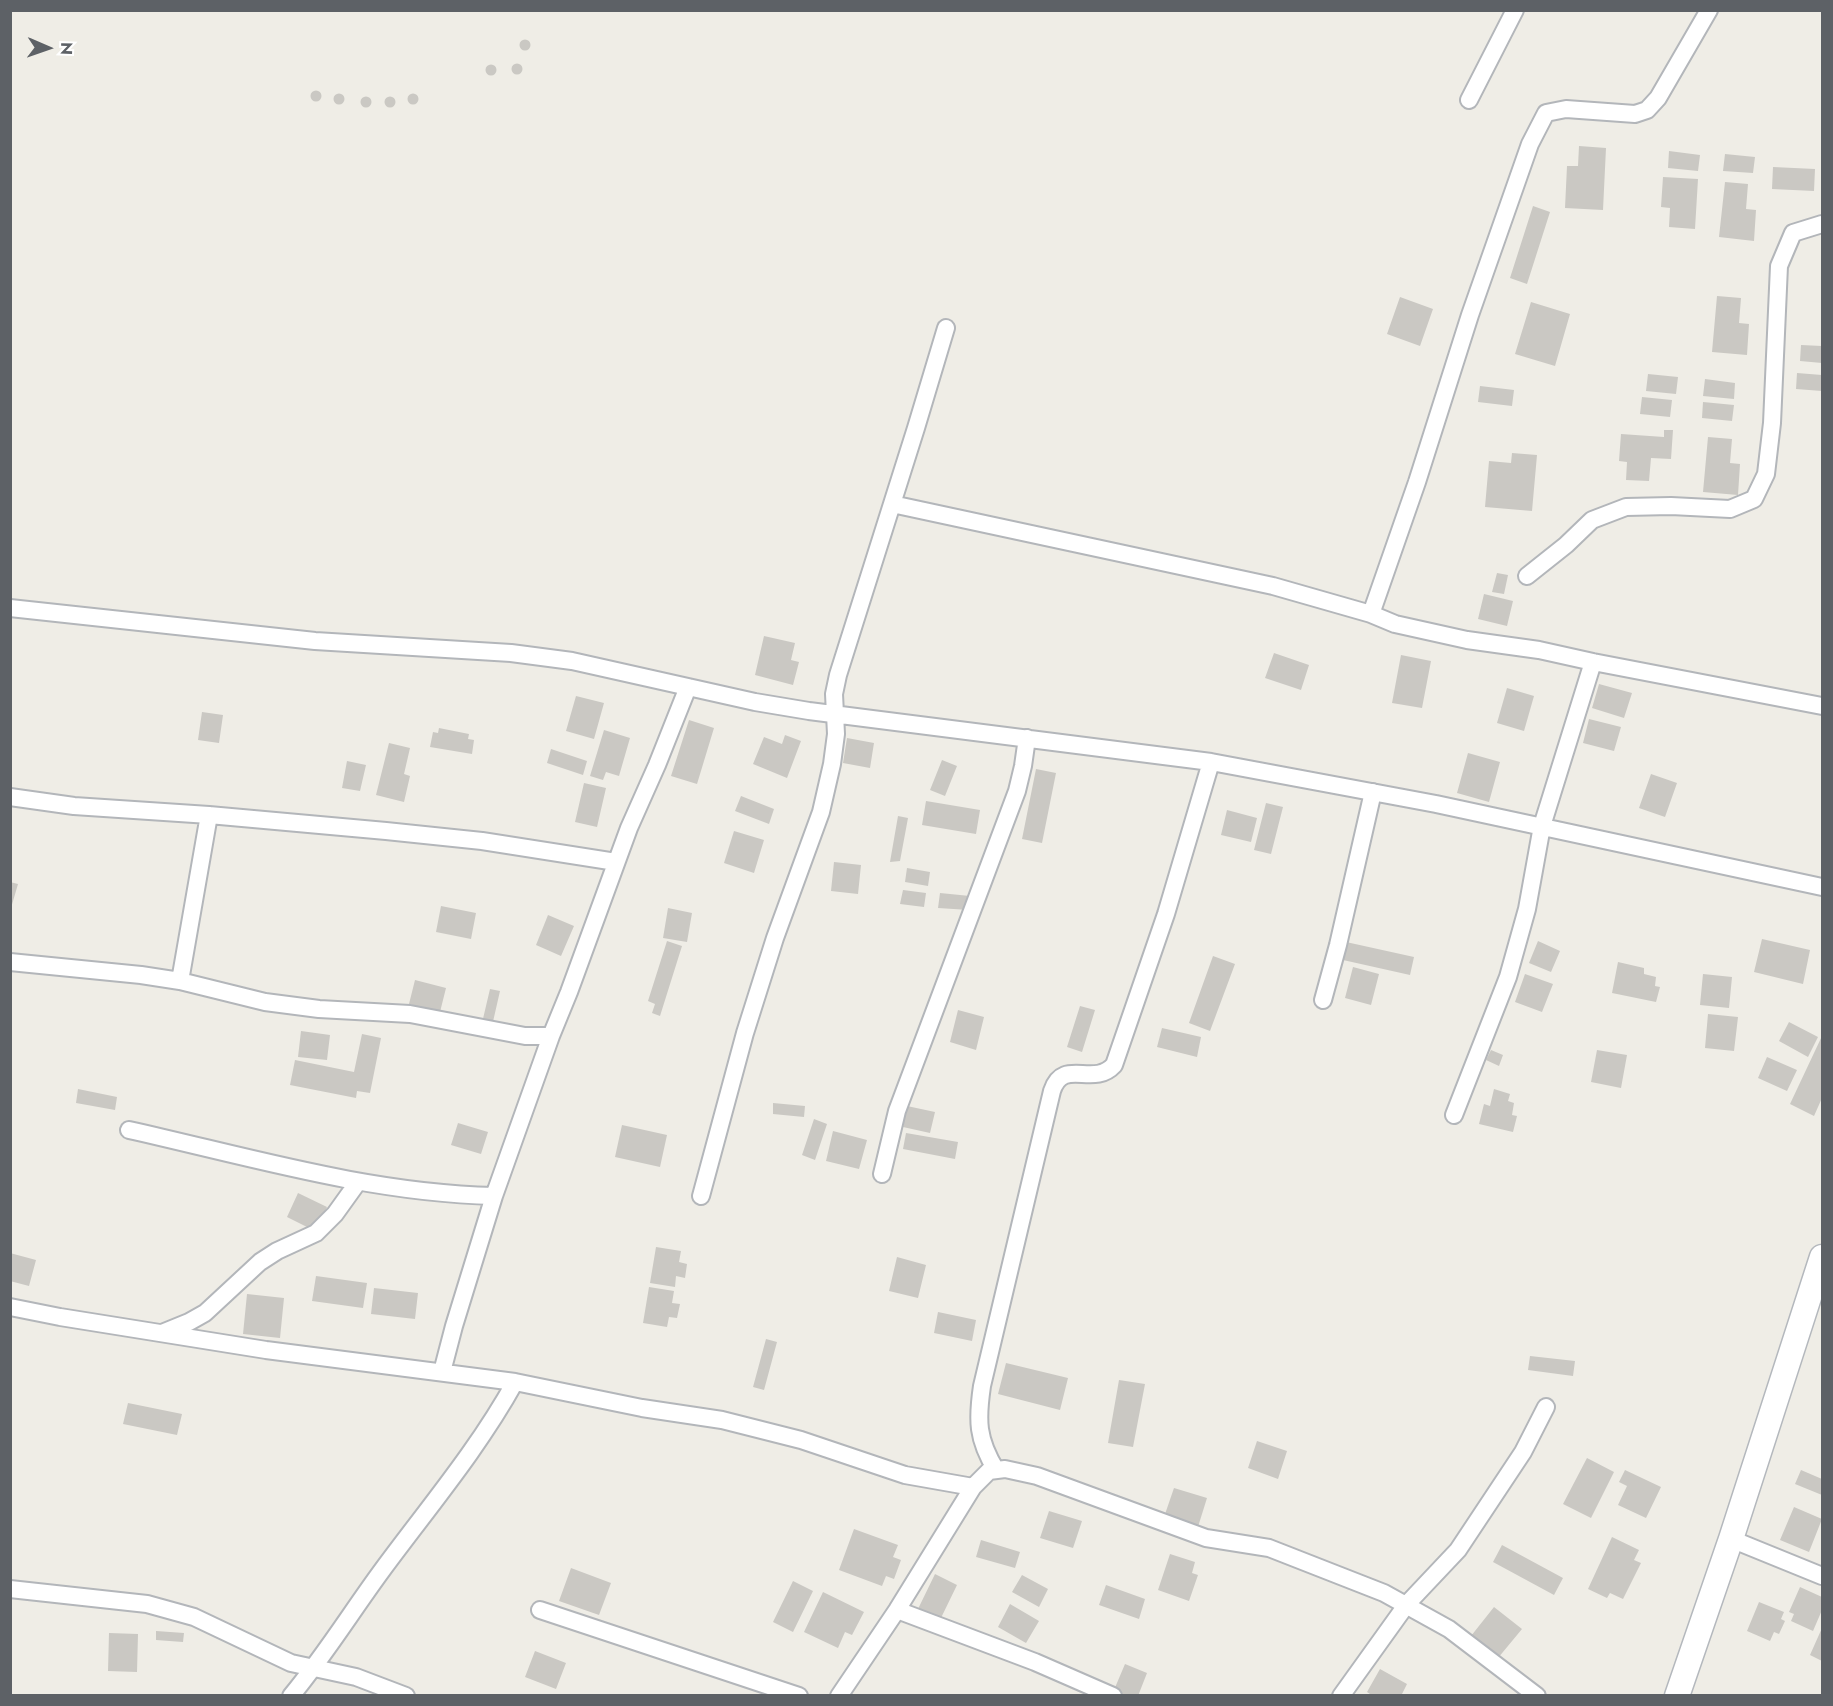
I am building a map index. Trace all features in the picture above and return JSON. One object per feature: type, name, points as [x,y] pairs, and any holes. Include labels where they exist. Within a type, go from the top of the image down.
[{"type":"main road","points":[[1677,1695],[1731,1539],[1822,1257]]},
{"type":"street","points":[[1469,100],[1515,10]]},
{"type":"street","points":[[1371,614],[1417,482],[1470,315],[1526,155],[1546,112],[1566,109],[1635,114],[1647,110],[1658,98],[1709,10]]},
{"type":"street","points":[[1527,576],[1566,545],[1592,520],[1626,507],[1671,506],[1730,509],[1754,499],[1766,474],[1772,423],[1779,266],[1793,232],[1822,224]]},
{"type":"street","points":[[701,1196],[775,938],[821,812],[836,734],[834,694],[838,675],[946,328]]},
{"type":"street","points":[[892,504],[1273,586],[1371,614],[1395,624],[1467,640],[1539,650],[1822,706]]},
{"type":"street","points":[[10,608],[315,642],[511,653],[572,661],[755,702],[834,715],[1211,762],[1542,826],[1822,887]]},
{"type":"street","points":[[1454,1115],[1508,977],[1527,909],[1542,826],[1593,662]]},
{"type":"street","points":[[442,1372],[494,1196],[550,1036],[569,992],[616,862],[688,687]]},
{"type":"street","points":[[882,1174],[897,1111],[1017,790],[1027,738]]},
{"type":"street","points":[[996,1470],[986,1452],[978,1427],[982,1386],[1052,1091],[1056,1080],[1064,1074],[1099,1075],[1114,1065],[1166,914],[1211,762]]},
{"type":"street","points":[[1323,1000],[1373,792]]},
{"type":"street","points":[[10,797],[74,806],[209,815],[482,841],[616,862]]},
{"type":"street","points":[[180,981],[209,815]]},
{"type":"street","points":[[10,962],[180,981],[265,1002],[319,1010],[410,1014],[525,1036],[550,1036]]},
{"type":"street","points":[[129,1130],[308,1173],[430,1192],[494,1196]]},
{"type":"street","points":[[161,1333],[205,1313],[260,1262],[277,1251],[316,1233],[335,1214],[358,1182]]},
{"type":"street","points":[[10,1307],[266,1350],[515,1382],[642,1408],[722,1420],[801,1440],[905,1475],[973,1487]]},
{"type":"street","points":[[291,1695],[314,1668],[482,1435],[515,1382]]},
{"type":"street","points":[[1341,1695],[1407,1604],[1458,1550],[1523,1452],[1546,1407]]},
{"type":"street","points":[[839,1695],[897,1610],[973,1487],[989,1471],[1005,1469],[1037,1476],[1206,1538],[1269,1548],[1304,1560],[1407,1604],[1449,1629],[1537,1695]]},
{"type":"street","points":[[1731,1539],[1822,1576]]},
{"type":"street","points":[[10,1588],[147,1604],[194,1617],[291,1663],[356,1677],[406,1695]]},
{"type":"street","points":[[540,1610],[799,1695]]},
{"type":"street","points":[[897,1610],[1035,1662],[1113,1695]]},
{"type":"building","points":[[525,39],[531,45],[525,51],[519,45]]},
{"type":"building","points":[[517,63],[523,69],[517,75],[511,69]]},
{"type":"building","points":[[491,64],[497,70],[491,76],[485,70]]},
{"type":"building","points":[[316,90],[322,96],[316,102],[310,96]]},
{"type":"building","points":[[339,93],[345,99],[339,105],[333,99]]},
{"type":"building","points":[[413,93],[419,99],[413,105],[407,99]]},
{"type":"building","points":[[366,96],[372,102],[366,108],[360,102]]},
{"type":"building","points":[[390,96],[396,102],[390,108],[384,102]]},
{"type":"building","points":[[1579,146],[1606,148],[1603,210],[1565,208],[1567,166],[1578,166]]},
{"type":"building","points":[[1669,151],[1700,155],[1698,171],[1668,168]]},
{"type":"building","points":[[1725,154],[1755,157],[1753,173],[1723,171]]},
{"type":"building","points":[[1773,167],[1815,169],[1814,191],[1772,189]]},
{"type":"building","points":[[1663,177],[1698,179],[1695,229],[1669,227],[1670,208],[1661,207]]},
{"type":"building","points":[[1725,182],[1748,184],[1746,209],[1756,210],[1754,241],[1719,237]]},
{"type":"building","points":[[1533,206],[1550,212],[1527,284],[1510,278]]},
{"type":"building","points":[[1717,296],[1741,298],[1739,323],[1749,324],[1747,355],[1712,352]]},
{"type":"building","points":[[1400,297],[1433,309],[1420,346],[1387,334]]},
{"type":"building","points":[[1531,302],[1570,314],[1555,366],[1515,354]]},
{"type":"building","points":[[1801,345],[1822,346],[1822,363],[1800,361]]},
{"type":"building","points":[[1797,373],[1822,375],[1822,391],[1796,389]]},
{"type":"building","points":[[1648,374],[1678,377],[1676,394],[1646,391]]},
{"type":"building","points":[[1705,379],[1735,383],[1734,399],[1703,396]]},
{"type":"building","points":[[1480,386],[1514,390],[1512,406],[1478,402]]},
{"type":"building","points":[[1642,397],[1672,400],[1670,417],[1640,414]]},
{"type":"building","points":[[1703,402],[1734,405],[1732,421],[1702,418]]},
{"type":"building","points":[[1664,430],[1673,430],[1671,459],[1651,458],[1649,481],[1626,480],[1627,462],[1619,461],[1621,434],[1664,437]]},
{"type":"building","points":[[1708,437],[1732,439],[1730,463],[1740,464],[1738,495],[1703,492]]},
{"type":"building","points":[[1512,453],[1537,455],[1532,511],[1485,507],[1489,461],[1511,463]]},
{"type":"building","points":[[1497,573],[1508,575],[1504,594],[1492,592]]},
{"type":"building","points":[[1484,594],[1513,601],[1507,626],[1478,619]]},
{"type":"building","points":[[764,636],[795,643],[791,660],[799,662],[793,685],[755,675]]},
{"type":"building","points":[[1274,653],[1309,665],[1301,690],[1265,678]]},
{"type":"building","points":[[1401,655],[1431,661],[1422,708],[1392,703]]},
{"type":"building","points":[[1599,684],[1632,693],[1624,718],[1592,708]]},
{"type":"building","points":[[1507,688],[1534,696],[1524,731],[1497,723]]},
{"type":"building","points":[[576,696],[604,703],[594,739],[566,731]]},
{"type":"building","points":[[202,712],[223,715],[219,743],[198,740]]},
{"type":"building","points":[[1589,719],[1621,727],[1614,751],[1583,743]]},
{"type":"building","points":[[689,720],[714,728],[697,784],[671,776]]},
{"type":"building","points":[[439,728],[469,734],[468,739],[474,740],[472,754],[430,747],[433,732],[438,733]]},
{"type":"building","points":[[604,730],[630,738],[619,776],[606,772],[603,780],[590,776]]},
{"type":"building","points":[[785,735],[801,741],[787,778],[753,764],[764,737],[782,744]]},
{"type":"building","points":[[847,738],[874,743],[870,768],[843,763]]},
{"type":"building","points":[[389,743],[410,748],[404,774],[410,776],[404,802],[376,795]]},
{"type":"building","points":[[551,749],[587,761],[583,775],[547,763]]},
{"type":"building","points":[[1468,753],[1500,762],[1489,802],[1457,793]]},
{"type":"building","points":[[942,760],[957,766],[945,796],[930,790]]},
{"type":"building","points":[[347,761],[366,765],[360,791],[342,788]]},
{"type":"building","points":[[1036,769],[1056,773],[1042,843],[1022,839]]},
{"type":"building","points":[[1651,774],[1677,783],[1665,817],[1639,808]]},
{"type":"building","points":[[584,783],[606,788],[597,827],[575,822]]},
{"type":"building","points":[[741,796],[774,809],[769,824],[735,811]]},
{"type":"building","points":[[926,801],[980,810],[976,834],[922,825]]},
{"type":"building","points":[[1266,803],[1283,807],[1271,854],[1254,850]]},
{"type":"building","points":[[1227,810],[1257,818],[1251,842],[1221,835]]},
{"type":"building","points":[[898,816],[908,818],[900,861],[890,862]]},
{"type":"building","points":[[734,831],[764,840],[754,873],[724,863]]},
{"type":"building","points":[[834,862],[861,865],[858,894],[831,891]]},
{"type":"building","points":[[907,868],[930,872],[928,886],[905,882]]},
{"type":"building","points":[[10,882],[18,884],[11,908],[10,908]]},
{"type":"building","points":[[903,890],[926,893],[924,907],[900,904]]},
{"type":"building","points":[[940,893],[970,896],[969,910],[938,908]]},
{"type":"building","points":[[441,906],[476,913],[471,939],[436,932]]},
{"type":"building","points":[[668,908],[692,913],[687,942],[663,938]]},
{"type":"building","points":[[548,915],[574,926],[561,956],[536,945]]},
{"type":"building","points":[[1762,939],[1810,950],[1803,984],[1754,972]]},
{"type":"building","points":[[667,941],[682,946],[660,1016],[652,1013],[655,1004],[648,1001]]},
{"type":"building","points":[[1538,941],[1560,951],[1551,972],[1529,963]]},
{"type":"building","points":[[1346,942],[1414,957],[1410,975],[1343,960]]},
{"type":"building","points":[[1213,956],[1235,964],[1210,1031],[1189,1023]]},
{"type":"building","points":[[1618,962],[1644,968],[1644,974],[1656,977],[1655,986],[1660,987],[1656,1002],[1612,993]]},
{"type":"building","points":[[1353,967],[1379,974],[1371,1005],[1345,998]]},
{"type":"building","points":[[1525,974],[1553,984],[1542,1012],[1515,1002]]},
{"type":"building","points":[[1703,974],[1732,977],[1729,1008],[1700,1005]]},
{"type":"building","points":[[415,980],[446,988],[440,1012],[409,1004]]},
{"type":"building","points":[[490,989],[500,991],[492,1026],[482,1023]]},
{"type":"building","points":[[1080,1006],[1095,1010],[1082,1052],[1067,1047]]},
{"type":"building","points":[[958,1010],[984,1017],[976,1050],[950,1042]]},
{"type":"building","points":[[1708,1014],[1738,1017],[1734,1051],[1705,1048]]},
{"type":"building","points":[[1789,1022],[1818,1037],[1808,1057],[1779,1041]]},
{"type":"building","points":[[1162,1028],[1201,1037],[1197,1057],[1157,1047]]},
{"type":"building","points":[[301,1031],[330,1035],[327,1060],[298,1057]]},
{"type":"building","points":[[362,1034],[381,1038],[370,1093],[357,1091],[356,1098],[290,1085],[295,1060],[354,1072]]},
{"type":"building","points":[[1822,1036],[1822,1098],[1814,1116],[1790,1104]]},
{"type":"building","points":[[1491,1050],[1503,1055],[1499,1066],[1486,1060]]},
{"type":"building","points":[[1597,1050],[1627,1055],[1621,1088],[1591,1082]]},
{"type":"building","points":[[1767,1057],[1797,1070],[1787,1091],[1758,1078]]},
{"type":"building","points":[[78,1089],[117,1097],[115,1110],[76,1103]]},
{"type":"building","points":[[1494,1089],[1510,1094],[1508,1101],[1514,1103],[1512,1115],[1517,1116],[1513,1132],[1479,1124],[1484,1104],[1490,1106]]},
{"type":"building","points":[[773,1103],[805,1106],[804,1117],[773,1114]]},
{"type":"building","points":[[907,1106],[935,1112],[930,1133],[903,1127]]},
{"type":"building","points":[[814,1119],[827,1124],[815,1160],[802,1155]]},
{"type":"building","points":[[458,1123],[488,1132],[481,1154],[451,1145]]},
{"type":"building","points":[[622,1125],[667,1135],[660,1167],[615,1157]]},
{"type":"building","points":[[833,1131],[867,1140],[859,1169],[826,1161]]},
{"type":"building","points":[[906,1133],[958,1142],[955,1159],[903,1149]]},
{"type":"building","points":[[298,1193],[327,1207],[315,1231],[287,1217]]},
{"type":"building","points":[[656,1247],[681,1251],[679,1262],[687,1264],[685,1278],[676,1276],[675,1287],[650,1283]]},
{"type":"building","points":[[10,1253],[36,1260],[29,1286],[10,1281]]},
{"type":"building","points":[[897,1257],[926,1265],[918,1298],[889,1291]]},
{"type":"building","points":[[316,1276],[367,1283],[363,1308],[312,1301]]},
{"type":"building","points":[[649,1287],[674,1291],[672,1303],[680,1304],[677,1318],[669,1317],[667,1327],[643,1323]]},
{"type":"building","points":[[374,1288],[418,1293],[415,1319],[371,1314]]},
{"type":"building","points":[[247,1294],[284,1298],[280,1338],[243,1334]]},
{"type":"building","points":[[938,1312],[976,1320],[972,1341],[934,1333]]},
{"type":"building","points":[[766,1339],[777,1342],[764,1390],[753,1387]]},
{"type":"building","points":[[1530,1356],[1575,1361],[1573,1376],[1528,1370]]},
{"type":"building","points":[[1006,1363],[1068,1378],[1060,1410],[998,1394]]},
{"type":"building","points":[[1119,1380],[1145,1384],[1133,1447],[1108,1443]]},
{"type":"building","points":[[128,1403],[182,1414],[177,1435],[123,1424]]},
{"type":"building","points":[[1257,1441],[1287,1451],[1278,1479],[1248,1468]]},
{"type":"building","points":[[1587,1458],[1614,1472],[1591,1518],[1563,1504]]},
{"type":"building","points":[[1625,1470],[1661,1487],[1646,1518],[1618,1505],[1627,1486],[1619,1482]]},
{"type":"building","points":[[1801,1470],[1822,1479],[1822,1495],[1795,1484]]},
{"type":"building","points":[[1174,1488],[1207,1498],[1197,1530],[1163,1520]]},
{"type":"building","points":[[1794,1507],[1822,1519],[1809,1552],[1780,1540]]},
{"type":"building","points":[[1049,1511],[1082,1521],[1073,1548],[1040,1538]]},
{"type":"building","points":[[854,1529],[898,1545],[893,1557],[901,1560],[894,1579],[886,1576],[882,1586],[839,1570]]},
{"type":"building","points":[[1612,1537],[1639,1550],[1634,1560],[1641,1563],[1623,1599],[1610,1593],[1607,1598],[1588,1589]]},
{"type":"building","points":[[981,1540],[1020,1552],[1015,1568],[976,1557]]},
{"type":"building","points":[[1502,1545],[1563,1578],[1554,1595],[1493,1562]]},
{"type":"building","points":[[1170,1554],[1195,1562],[1192,1573],[1198,1575],[1189,1601],[1158,1590]]},
{"type":"building","points":[[571,1568],[611,1583],[599,1615],[559,1601]]},
{"type":"building","points":[[935,1574],[957,1585],[940,1620],[918,1609]]},
{"type":"building","points":[[1022,1575],[1048,1589],[1039,1607],[1012,1592]]},
{"type":"building","points":[[793,1581],[813,1591],[793,1632],[773,1622]]},
{"type":"building","points":[[1106,1585],[1145,1599],[1139,1619],[1099,1605]]},
{"type":"building","points":[[1800,1587],[1822,1597],[1822,1610],[1813,1631],[1791,1621],[1794,1614],[1789,1612]]},
{"type":"building","points":[[823,1592],[864,1612],[852,1635],[845,1632],[838,1648],[804,1632]]},
{"type":"building","points":[[1759,1602],[1784,1612],[1781,1619],[1785,1621],[1779,1634],[1774,1632],[1770,1641],[1747,1631]]},
{"type":"building","points":[[1010,1604],[1039,1621],[1026,1643],[998,1627]]},
{"type":"building","points":[[1494,1607],[1522,1629],[1498,1658],[1471,1636]]},
{"type":"building","points":[[1822,1628],[1822,1661],[1810,1655]]},
{"type":"building","points":[[156,1631],[184,1633],[183,1642],[156,1640]]},
{"type":"building","points":[[109,1633],[138,1634],[137,1672],[108,1671]]},
{"type":"building","points":[[535,1651],[566,1663],[556,1689],[525,1677]]},
{"type":"building","points":[[1125,1664],[1147,1673],[1138,1696],[1127,1696],[1114,1690]]},
{"type":"building","points":[[1380,1669],[1407,1684],[1401,1696],[1373,1696],[1367,1692]]}]
